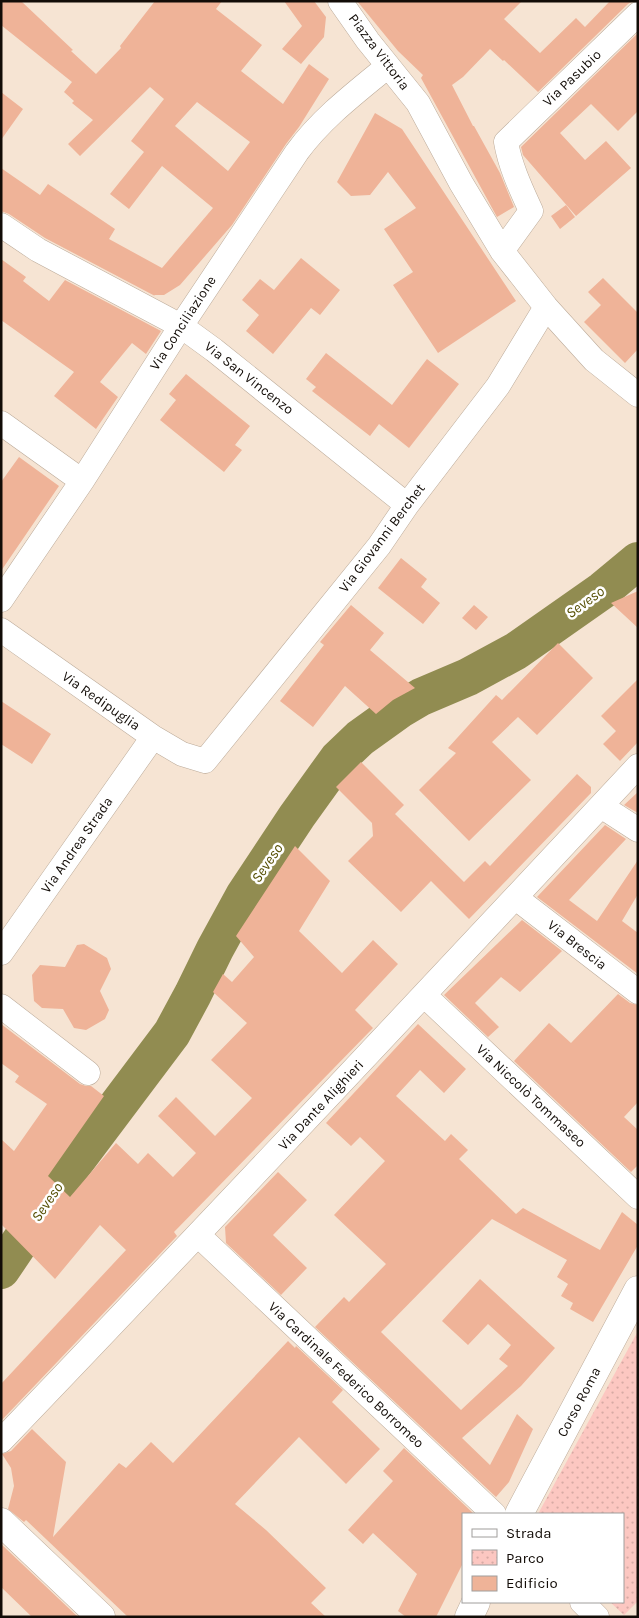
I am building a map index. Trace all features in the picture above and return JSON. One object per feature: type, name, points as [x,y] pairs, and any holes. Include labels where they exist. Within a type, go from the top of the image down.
[{"type":"street","name":"Piazza Vittoria","points":[[340,1],[368,41],[418,103],[461,183],[502,251],[546,307],[594,360],[638,395]]},
{"type":"street","name":"Via Pasubio","points":[[502,251],[532,212],[513,168],[506,142],[638,14]]},
{"type":"street","name":"Via Conciliazione","points":[[1,600],[82,481],[181,326],[302,146],[338,106],[388,66]]},
{"type":"street","name":"Via San Vincenzo","points":[[1,225],[38,250],[181,326],[214,350],[407,505]]},
{"type":"street","name":"Via Giovanni Berchet","points":[[205,762],[379,546],[407,505],[498,386],[546,307]]},
{"type":"street","points":[[1,423],[82,481]]},
{"type":"street","name":"Via Redipuglia","points":[[1,630],[153,737],[182,754],[205,762]]},
{"type":"street","name":"Via Andrea Strada","points":[[1,953],[153,737]]},
{"type":"street","name":"Via Dante Alighieri","points":[[1,1441],[198,1235],[638,766]]},
{"type":"street","points":[[601,806],[638,830]]},
{"type":"street","name":"Via Brescia","points":[[516,898],[638,992]]},
{"type":"street","name":"Via Niccolò Tommaseo","points":[[424,995],[638,1197]]},
{"type":"street","points":[[1,1006],[88,1073]]},
{"type":"street","name":"Via Cardinale Federico Borromeo","points":[[198,1235],[493,1513]]},
{"type":"street","name":"Corso Roma","points":[[520,1513],[638,1290]]},
{"type":"street","points":[[1,1522],[101,1617]]},
{"type":"street","points":[[468,1617],[475,1603]]},
{"type":"street","points":[[583,1603],[597,1617]]},
{"type":"green space","points":[[638,1331],[638,1601],[624,1615],[611,1603],[624,1603],[624,1513],[539,1513]]},
{"type":"building","points":[[1,1],[21,1],[96,74],[121,48],[120,46],[155,1],[222,1],[216,9],[262,45],[241,71],[283,104],[309,64],[329,79],[299,127],[232,225],[180,285],[164,295],[155,296],[45,238],[9,214],[1,211],[1,168],[40,195],[48,184],[115,229],[109,239],[162,268],[213,208],[162,166],[129,209],[110,194],[144,152],[131,141],[164,99],[150,87],[80,156],[68,144],[93,120],[72,103],[74,101],[64,92],[72,82],[1,25]],"holes":[[[197,102],[250,142],[228,171],[175,126]]]},
{"type":"building","points":[[284,1],[314,1],[326,17],[324,37],[301,64],[282,49],[302,26]]},
{"type":"building","points":[[357,1],[522,1],[504,19],[540,53],[576,18],[585,27],[610,1],[633,1],[538,92],[490,49],[463,77],[452,85],[500,173],[514,207],[497,217],[421,78],[423,75],[398,51]]},
{"type":"building","points":[[638,33],[638,111],[618,131],[591,104],[560,133],[585,160],[606,141],[631,168],[576,216],[523,155],[521,147]]},
{"type":"building","points":[[1,92],[23,109],[1,140]]},
{"type":"building","points":[[375,113],[402,129],[516,301],[438,353],[393,285],[413,272],[384,229],[416,208],[388,172],[370,195],[351,196],[337,182]]},
{"type":"building","points":[[566,205],[575,217],[560,229],[551,216]]},
{"type":"building","points":[[301,258],[340,290],[320,315],[311,308],[273,354],[246,331],[259,315],[242,300],[260,279],[274,290]]},
{"type":"building","points":[[1,259],[26,277],[23,281],[49,301],[65,280],[161,331],[146,354],[132,343],[100,382],[118,397],[96,429],[54,396],[74,372],[1,320]]},
{"type":"building","points":[[603,278],[638,313],[638,349],[625,363],[584,322],[601,305],[588,292]]},
{"type":"building","points":[[326,353],[392,405],[427,359],[459,384],[409,448],[379,424],[370,436],[312,391],[316,387],[306,379]]},
{"type":"building","points":[[186,374],[250,426],[235,445],[242,450],[224,472],[160,420],[176,400],[169,394]]},
{"type":"building","points":[[19,457],[59,486],[1,571],[1,482]]},
{"type":"building","points":[[401,558],[427,579],[421,587],[440,603],[423,624],[378,588]]},
{"type":"building","points":[[638,591],[638,628],[611,603]]},
{"type":"building","points":[[351,605],[384,633],[370,650],[415,688],[393,700],[376,714],[345,686],[313,727],[280,701],[324,645],[320,642]]},
{"type":"building","points":[[474,605],[488,617],[476,630],[462,618]]},
{"type":"building","points":[[558,643],[593,678],[537,735],[518,717],[492,742],[531,780],[469,841],[419,790],[456,753],[448,748],[496,695],[502,700]]},
{"type":"building","points":[[638,679],[638,742],[620,761],[603,744],[616,731],[601,716]]},
{"type":"building","points":[[1,701],[51,734],[32,764],[1,744]]},
{"type":"building","points":[[361,762],[404,805],[395,814],[464,882],[485,861],[490,866],[577,774],[591,787],[591,793],[469,919],[431,881],[401,912],[348,861],[373,836],[372,823],[336,787]]},
{"type":"building","points":[[638,792],[638,813],[624,805]]},
{"type":"building","points":[[605,825],[626,839],[569,900],[597,921],[638,860],[638,894],[622,921],[638,933],[638,974],[537,897]]},
{"type":"building","points":[[295,846],[330,881],[299,931],[342,973],[373,940],[398,964],[355,1010],[373,1028],[174,1232],[177,1236],[1,1421],[1,1384],[126,1250],[100,1225],[55,1279],[1,1224],[1,1139],[14,1151],[47,1104],[15,1082],[19,1076],[1,1063],[1,1024],[80,1084],[91,1086],[104,1096],[48,1176],[70,1197],[116,1143],[138,1164],[148,1153],[173,1177],[196,1153],[158,1116],[176,1097],[215,1136],[252,1098],[211,1060],[247,1023],[213,992],[223,974],[232,982],[254,957],[236,936]]},
{"type":"building","points":[[522,920],[562,951],[520,992],[501,977],[475,1003],[499,1027],[488,1037],[444,995]]},
{"type":"building","points":[[84,944],[107,958],[111,969],[100,991],[109,1010],[105,1019],[86,1030],[74,1028],[63,1009],[42,1008],[34,1001],[32,975],[40,965],[65,967],[77,945]]},
{"type":"building","points":[[618,994],[630,1003],[638,1005],[638,1102],[624,1117],[638,1130],[638,1165],[631,1172],[514,1061],[549,1023],[571,1043]]},
{"type":"building","points":[[418,1024],[466,1069],[444,1093],[420,1070],[396,1096],[445,1141],[451,1134],[468,1150],[459,1159],[516,1214],[523,1208],[600,1250],[622,1212],[638,1225],[638,1245],[593,1322],[570,1309],[573,1303],[561,1296],[568,1284],[557,1277],[567,1260],[492,1219],[381,1332],[461,1410],[508,1366],[499,1359],[511,1345],[488,1324],[468,1345],[442,1321],[480,1279],[555,1348],[521,1386],[462,1438],[490,1465],[517,1414],[533,1429],[509,1482],[496,1497],[315,1327],[344,1297],[349,1302],[386,1264],[334,1215],[385,1161],[360,1137],[351,1146],[326,1123]]},
{"type":"building","points":[[278,1172],[307,1200],[273,1235],[307,1268],[281,1295],[226,1243],[225,1227]]},
{"type":"building","points":[[288,1341],[295,1348],[296,1346],[343,1390],[332,1402],[380,1449],[346,1484],[299,1437],[235,1504],[266,1530],[326,1588],[311,1603],[326,1617],[128,1617],[26,1520],[24,1522],[8,1509],[14,1486],[11,1468],[2,1454],[11,1451],[32,1429],[66,1462],[53,1537],[119,1463],[126,1468],[151,1442],[173,1463]]},
{"type":"building","points":[[404,1448],[473,1513],[462,1513],[462,1565],[436,1617],[406,1617],[398,1611],[417,1574],[373,1533],[363,1544],[348,1530],[393,1481],[383,1471]]},
{"type":"building","points":[[1,1544],[78,1617],[32,1617],[1,1587]]},
{"type":"waterway","name":"Seveso","points":[[1,1270],[63,1178],[172,1033],[244,896],[297,816],[338,759],[360,738],[399,710],[421,697],[468,677],[516,651],[603,590],[638,561]]}]
